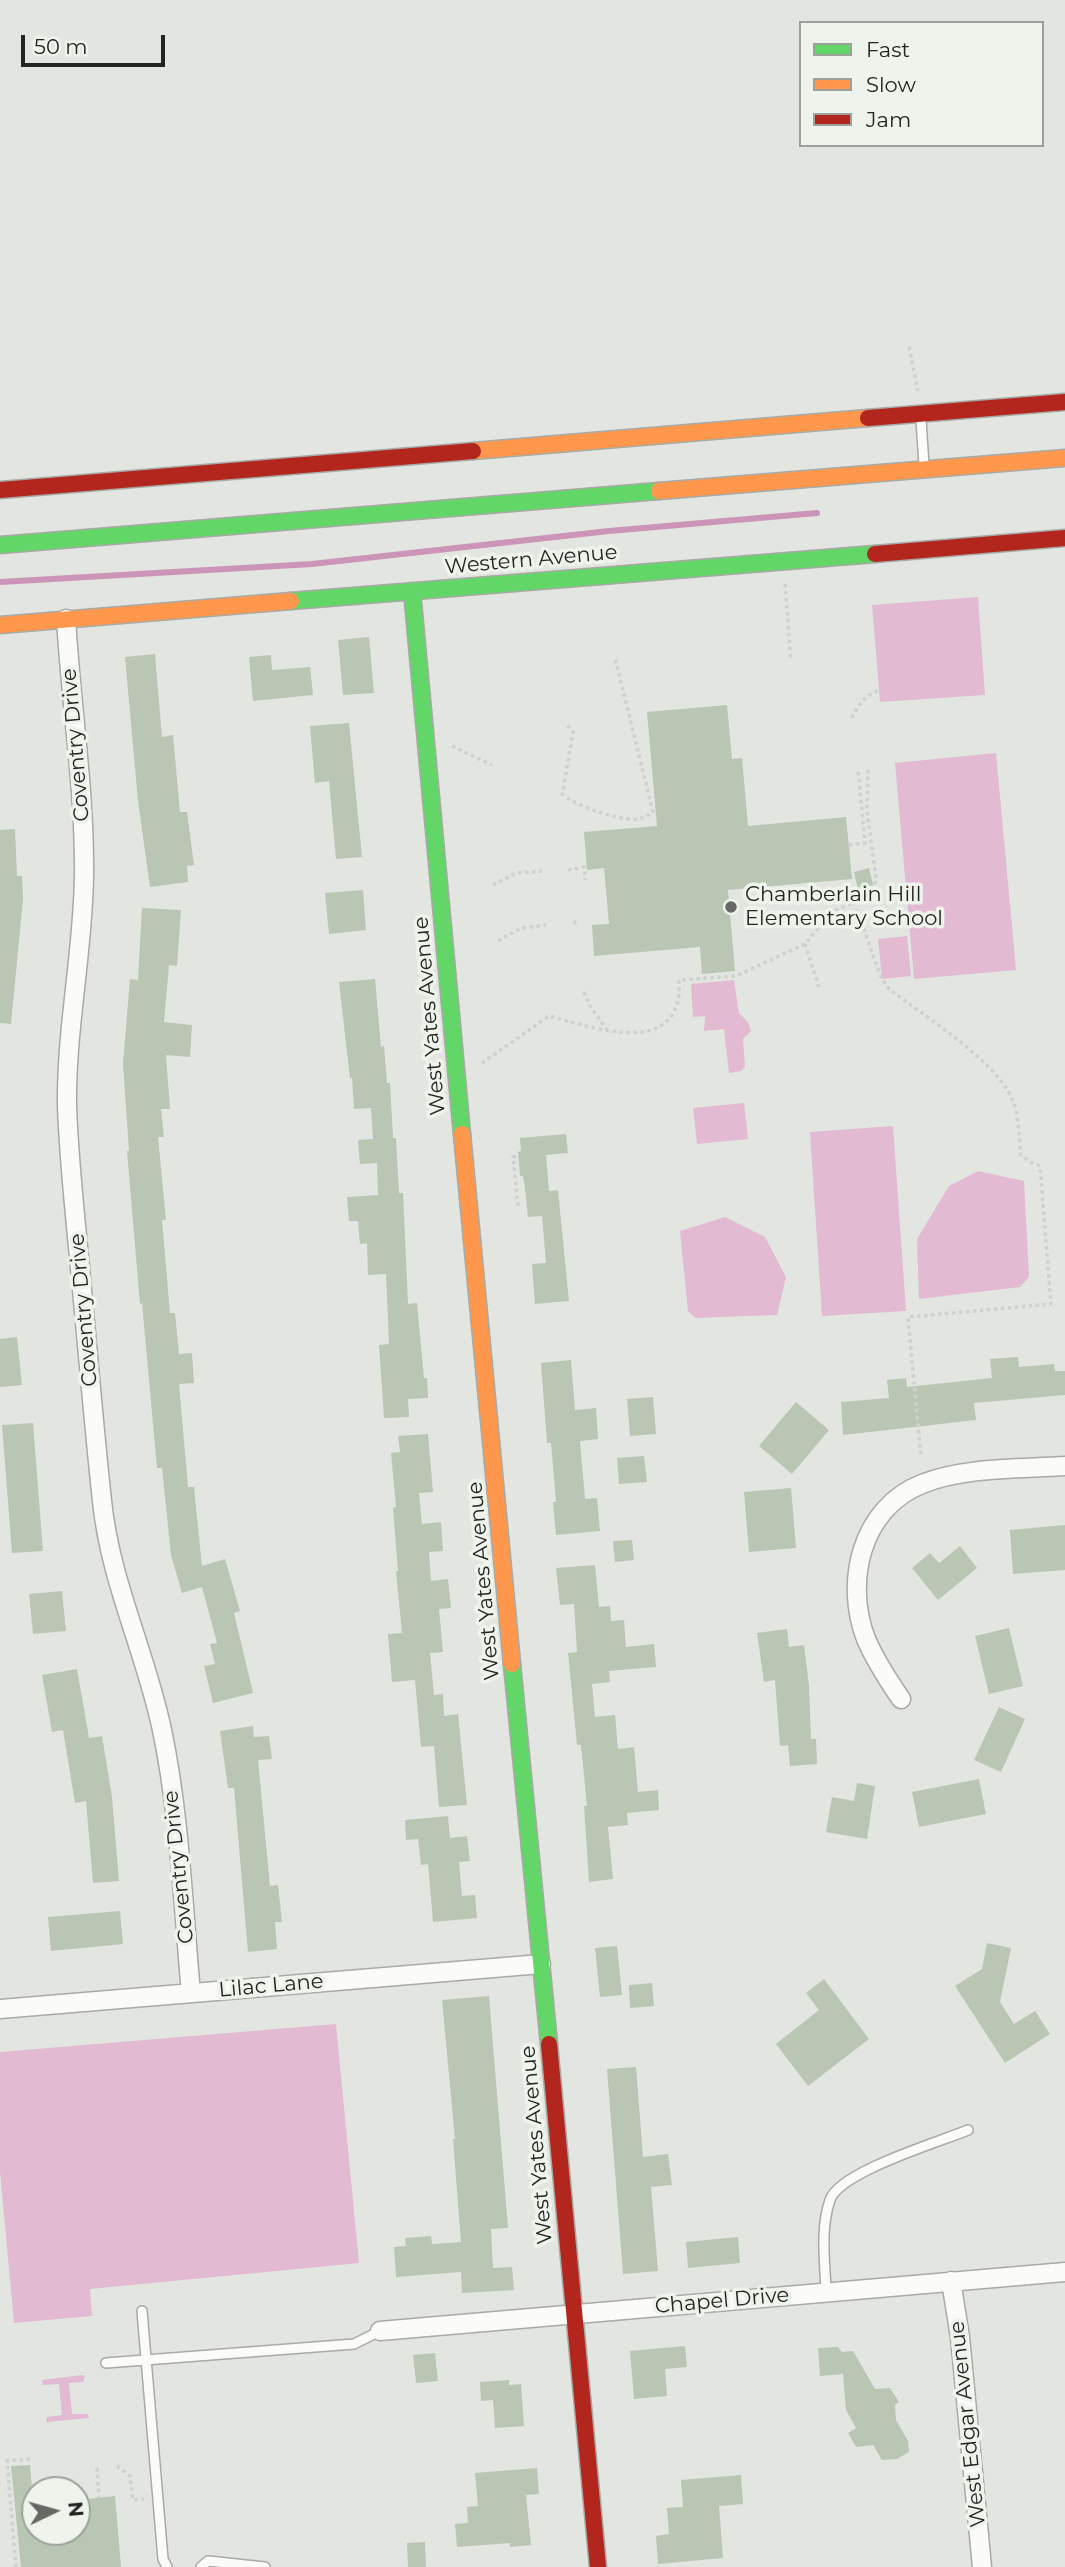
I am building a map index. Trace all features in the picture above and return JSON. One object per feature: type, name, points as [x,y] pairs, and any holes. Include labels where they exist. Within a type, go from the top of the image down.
[{"type":"main road","points":[[0,490],[1065,402]]},
{"type":"main road","points":[[0,545],[1065,458]]},
{"type":"main road","name":"Western Avenue","points":[[0,625],[1065,538]]},
{"type":"main road","name":"West Yates Avenue","points":[[412,591],[598,2567]]},
{"type":"street","name":"Coventry Drive","points":[[66,619],[84,875],[67,1104],[74,1203],[102,1505],[109,1548],[151,1685],[167,1755],[175,1811],[191,1993]]},
{"type":"street","points":[[901,1699],[866,1638],[859,1605],[857,1572],[860,1558],[867,1537],[878,1518],[909,1489],[937,1479],[965,1474],[1065,1466]]},
{"type":"street","name":"Lilac Lane","points":[[0,2009],[541,1964]]},
{"type":"street","name":"Chapel Drive","points":[[380,2331],[1065,2272]]},
{"type":"street","name":"West Edgar Avenue","points":[[951,2281],[960,2337],[982,2567]]},
{"type":"lane","points":[[921,414],[924,469]]},
{"type":"lane","points":[[826,2292],[826,2218],[831,2197],[842,2183],[863,2171],[968,2130]]},
{"type":"lane","points":[[142,2311],[163,2559],[167,2567]]},
{"type":"lane","points":[[106,2363],[354,2344],[380,2331]]},
{"type":"lane","points":[[201,2567],[208,2561],[230,2566],[265,2567]]},
{"type":"path","points":[[909,347],[921,414]]},
{"type":"path","points":[[785,584],[791,662]]},
{"type":"path","points":[[566,724],[573,732],[564,797],[578,805],[626,818],[641,819],[653,812],[615,658]]},
{"type":"path","points":[[852,718],[867,695],[879,690]]},
{"type":"path","points":[[452,746],[492,765]]},
{"type":"path","points":[[482,1063],[550,1016],[622,1034],[652,1032],[668,1019],[680,998],[678,980],[736,976],[805,944],[832,912],[854,902],[874,888],[876,878],[867,811],[868,769]]},
{"type":"path","points":[[849,845],[865,843],[858,770]]},
{"type":"path","points":[[568,870],[584,867],[585,880]]},
{"type":"path","points":[[493,885],[516,873],[542,871]]},
{"type":"path","points":[[854,902],[880,975],[889,989],[988,1064],[1008,1090],[1014,1104],[1021,1155],[1040,1167],[1051,1304],[908,1317],[921,1458]]},
{"type":"path","points":[[498,941],[521,928],[546,925]]},
{"type":"path","points":[[805,944],[819,987]]},
{"type":"path","points":[[584,992],[607,1031]]},
{"type":"path","points":[[518,1156],[513,1157],[518,1206]]},
{"type":"path","points":[[16,2567],[7,2461],[31,2459]]},
{"type":"path","points":[[117,2466],[130,2476],[133,2500],[146,2499]]},
{"type":"path","points":[[97,2468],[99,2498]]},
{"type":"shaded area","points":[[978,597],[985,695],[880,702],[872,605]]},
{"type":"shaded area","points":[[996,753],[1016,970],[914,979],[895,763]]},
{"type":"shaded area","points":[[907,936],[911,976],[882,979],[878,939]]},
{"type":"shaded area","points":[[734,980],[739,1013],[748,1022],[751,1031],[743,1039],[745,1067],[741,1071],[729,1073],[724,1029],[704,1031],[705,1016],[693,1017],[691,984]]},
{"type":"shaded area","points":[[744,1103],[748,1139],[697,1144],[693,1108]]},
{"type":"shaded area","points":[[893,1126],[906,1311],[822,1316],[810,1132]]},
{"type":"shaded area","points":[[978,1171],[1024,1181],[1029,1277],[1020,1287],[919,1299],[917,1239],[949,1186]]},
{"type":"shaded area","points":[[725,1217],[765,1237],[786,1277],[777,1315],[696,1318],[688,1311],[680,1231]]},
{"type":"shaded area","points":[[336,2024],[359,2263],[90,2289],[92,2316],[14,2323],[0,2172],[0,2052]]},
{"type":"shaded area","points":[[85,2376],[83,2382],[69,2383],[72,2414],[88,2414],[89,2418],[46,2422],[47,2417],[62,2415],[59,2384],[43,2385],[42,2380]]},
{"type":"building","points":[[369,637],[374,693],[343,695],[338,640]]},
{"type":"building","points":[[155,654],[162,737],[173,735],[180,812],[187,812],[194,865],[187,866],[188,882],[150,887],[138,801],[125,657]]},
{"type":"building","points":[[271,655],[272,670],[310,667],[313,695],[253,701],[249,657]]},
{"type":"building","points":[[727,705],[732,759],[742,758],[748,826],[846,817],[852,879],[728,890],[735,971],[702,974],[700,947],[594,956],[592,925],[609,924],[604,868],[587,870],[584,832],[657,826],[647,712]]},
{"type":"building","points":[[349,723],[362,857],[336,859],[329,781],[315,783],[310,726]]},
{"type":"building","points":[[15,829],[17,876],[22,876],[23,899],[11,1024],[0,1023],[0,830]]},
{"type":"building","points":[[869,868],[873,885],[858,889],[854,872]]},
{"type":"building","points":[[363,890],[366,930],[329,934],[325,893]]},
{"type":"building","points":[[142,908],[181,910],[177,966],[169,965],[164,1022],[192,1025],[190,1057],[166,1055],[170,1109],[161,1109],[164,1137],[158,1137],[166,1220],[162,1220],[170,1313],[175,1313],[179,1354],[192,1353],[194,1383],[179,1384],[188,1487],[194,1487],[202,1566],[225,1559],[240,1611],[234,1613],[253,1693],[213,1703],[204,1666],[215,1664],[210,1644],[217,1643],[202,1587],[182,1593],[171,1555],[162,1468],[157,1468],[142,1303],[140,1304],[127,1151],[123,1064],[130,979],[138,980]]},
{"type":"building","points":[[375,979],[381,1047],[384,1046],[387,1083],[390,1083],[399,1193],[403,1193],[408,1304],[417,1303],[424,1378],[427,1378],[428,1398],[408,1399],[409,1417],[384,1418],[379,1345],[389,1344],[386,1274],[368,1275],[367,1243],[360,1244],[358,1221],[349,1221],[347,1197],[378,1195],[377,1163],[360,1164],[358,1140],[373,1139],[371,1108],[354,1109],[339,982]]},
{"type":"building","points":[[566,1134],[568,1153],[546,1155],[549,1191],[558,1190],[569,1301],[535,1304],[532,1264],[546,1263],[542,1216],[528,1217],[523,1176],[520,1176],[520,1138]]},
{"type":"building","points":[[17,1337],[22,1385],[0,1387],[0,1339]]},
{"type":"building","points":[[1018,1357],[1019,1367],[1054,1364],[1055,1371],[1065,1371],[1065,1395],[974,1403],[976,1420],[843,1435],[841,1402],[889,1398],[887,1380],[906,1378],[907,1387],[992,1378],[990,1359]]},
{"type":"building","points":[[571,1360],[575,1410],[596,1408],[598,1439],[580,1441],[585,1499],[597,1498],[600,1531],[556,1535],[551,1443],[547,1443],[541,1363]]},
{"type":"building","points":[[653,1397],[656,1434],[630,1436],[627,1399]]},
{"type":"building","points":[[796,1402],[829,1430],[792,1474],[759,1446]]},
{"type":"building","points":[[33,1423],[43,1551],[12,1553],[2,1425]]},
{"type":"building","points":[[428,1434],[433,1492],[419,1493],[422,1524],[441,1522],[443,1551],[429,1552],[431,1581],[448,1579],[451,1608],[439,1609],[443,1652],[430,1653],[434,1695],[443,1694],[444,1716],[458,1714],[467,1805],[439,1807],[434,1746],[421,1747],[415,1680],[392,1682],[388,1634],[402,1633],[396,1571],[393,1508],[396,1507],[391,1453],[400,1452],[398,1436]]},
{"type":"building","points":[[644,1456],[647,1482],[619,1484],[617,1458]]},
{"type":"building","points":[[791,1488],[796,1548],[749,1552],[744,1492]]},
{"type":"building","points":[[1065,1525],[1065,1570],[1013,1574],[1010,1530]]},
{"type":"building","points":[[632,1540],[634,1560],[615,1562],[613,1541]]},
{"type":"building","points":[[960,1546],[977,1568],[938,1600],[912,1568],[930,1553],[939,1563]]},
{"type":"building","points":[[595,1565],[599,1607],[610,1606],[611,1621],[624,1620],[626,1647],[654,1644],[656,1667],[609,1671],[610,1682],[592,1684],[595,1717],[615,1715],[618,1749],[634,1747],[638,1792],[658,1790],[659,1810],[627,1813],[628,1825],[608,1827],[613,1879],[589,1882],[584,1806],[587,1806],[581,1745],[577,1745],[568,1653],[577,1652],[574,1604],[560,1605],[556,1568]]},
{"type":"building","points":[[62,1591],[66,1631],[33,1634],[29,1594]]},
{"type":"building","points":[[1009,1628],[1023,1686],[989,1694],[975,1636]]},
{"type":"building","points":[[787,1629],[789,1647],[804,1645],[811,1739],[816,1739],[817,1764],[790,1766],[788,1745],[780,1746],[775,1680],[764,1682],[757,1633]]},
{"type":"building","points":[[77,1669],[89,1738],[102,1736],[112,1797],[119,1881],[93,1883],[86,1801],[75,1803],[63,1730],[52,1732],[42,1675]]},
{"type":"building","points":[[999,1707],[1025,1719],[1001,1772],[974,1760]]},
{"type":"building","points":[[253,1726],[254,1737],[269,1736],[272,1759],[258,1760],[270,1886],[278,1885],[282,1922],[275,1922],[277,1949],[248,1952],[234,1788],[228,1788],[220,1731]]},
{"type":"building","points":[[979,1779],[986,1814],[919,1827],[912,1792]]},
{"type":"building","points":[[857,1783],[875,1786],[867,1839],[826,1832],[832,1797],[854,1801]]},
{"type":"building","points":[[448,1816],[450,1838],[467,1836],[470,1861],[459,1862],[462,1896],[475,1895],[477,1918],[433,1922],[428,1864],[421,1865],[418,1839],[406,1840],[405,1820]]},
{"type":"building","points":[[120,1911],[123,1944],[51,1951],[48,1917]]},
{"type":"building","points":[[987,1943],[1011,1948],[1000,2002],[1014,2024],[1035,2011],[1050,2034],[1005,2063],[955,1986],[982,1969]]},
{"type":"building","points":[[617,1946],[622,1995],[600,1997],[595,1948]]},
{"type":"building","points":[[824,1979],[869,2039],[808,2086],[776,2044],[819,2010],[806,1993]]},
{"type":"building","points":[[652,1983],[654,2006],[630,2008],[629,1985]]},
{"type":"building","points":[[489,1996],[508,2228],[491,2229],[493,2268],[512,2267],[514,2290],[462,2293],[461,2272],[396,2277],[394,2247],[406,2246],[405,2238],[431,2236],[432,2244],[461,2242],[442,2000]]},
{"type":"building","points":[[636,2067],[643,2157],[668,2154],[672,2185],[651,2187],[658,2271],[623,2274],[607,2069]]},
{"type":"building","points":[[738,2237],[740,2263],[688,2268],[686,2242]]},
{"type":"building","points":[[685,2346],[687,2367],[665,2369],[667,2396],[634,2399],[630,2351]]},
{"type":"building","points":[[838,2347],[842,2352],[853,2351],[875,2389],[890,2388],[899,2402],[895,2405],[896,2420],[908,2441],[909,2452],[897,2459],[882,2460],[873,2445],[856,2447],[848,2433],[856,2428],[846,2410],[843,2374],[820,2376],[818,2348]]},
{"type":"building","points":[[435,2353],[438,2381],[416,2383],[413,2355]]},
{"type":"building","points":[[509,2380],[509,2385],[521,2384],[524,2426],[495,2428],[493,2400],[481,2401],[480,2382]]},
{"type":"building","points":[[30,2465],[31,2476],[21,2476],[21,2546],[91,2546],[91,2499],[115,2496],[121,2567],[21,2567],[11,2466]]},
{"type":"building","points":[[537,2468],[539,2494],[526,2495],[531,2545],[510,2547],[510,2543],[457,2547],[455,2524],[468,2523],[467,2507],[478,2506],[475,2473]]},
{"type":"building","points":[[741,2475],[743,2504],[719,2506],[723,2558],[658,2564],[656,2536],[669,2534],[667,2508],[683,2507],[681,2480]]},
{"type":"building","points":[[425,2542],[426,2567],[408,2567],[407,2543]]},
{"type":"waterway","points":[[0,582],[312,564],[609,531],[817,513]]},
{"type":"traffic: fast","points":[[0,545],[659,491]]},
{"type":"traffic: fast","points":[[291,601],[875,554]]},
{"type":"traffic: fast","points":[[412,591],[462,1134]]},
{"type":"traffic: fast","points":[[512,1664],[549,2044]]},
{"type":"traffic: slow","points":[[473,451],[868,418]]},
{"type":"traffic: slow","points":[[659,491],[1065,458]]},
{"type":"traffic: slow","points":[[0,625],[291,601]]},
{"type":"traffic: slow","points":[[462,1134],[512,1664]]},
{"type":"traffic: jam","points":[[868,418],[1065,402]]},
{"type":"traffic: jam","points":[[0,490],[473,451]]},
{"type":"traffic: jam","points":[[875,554],[1065,538]]},
{"type":"traffic: jam","points":[[549,2044],[598,2567]]},
{"type":"place","name":"Chamberlain Hill Elementary School","points":[[731,907]]}]
